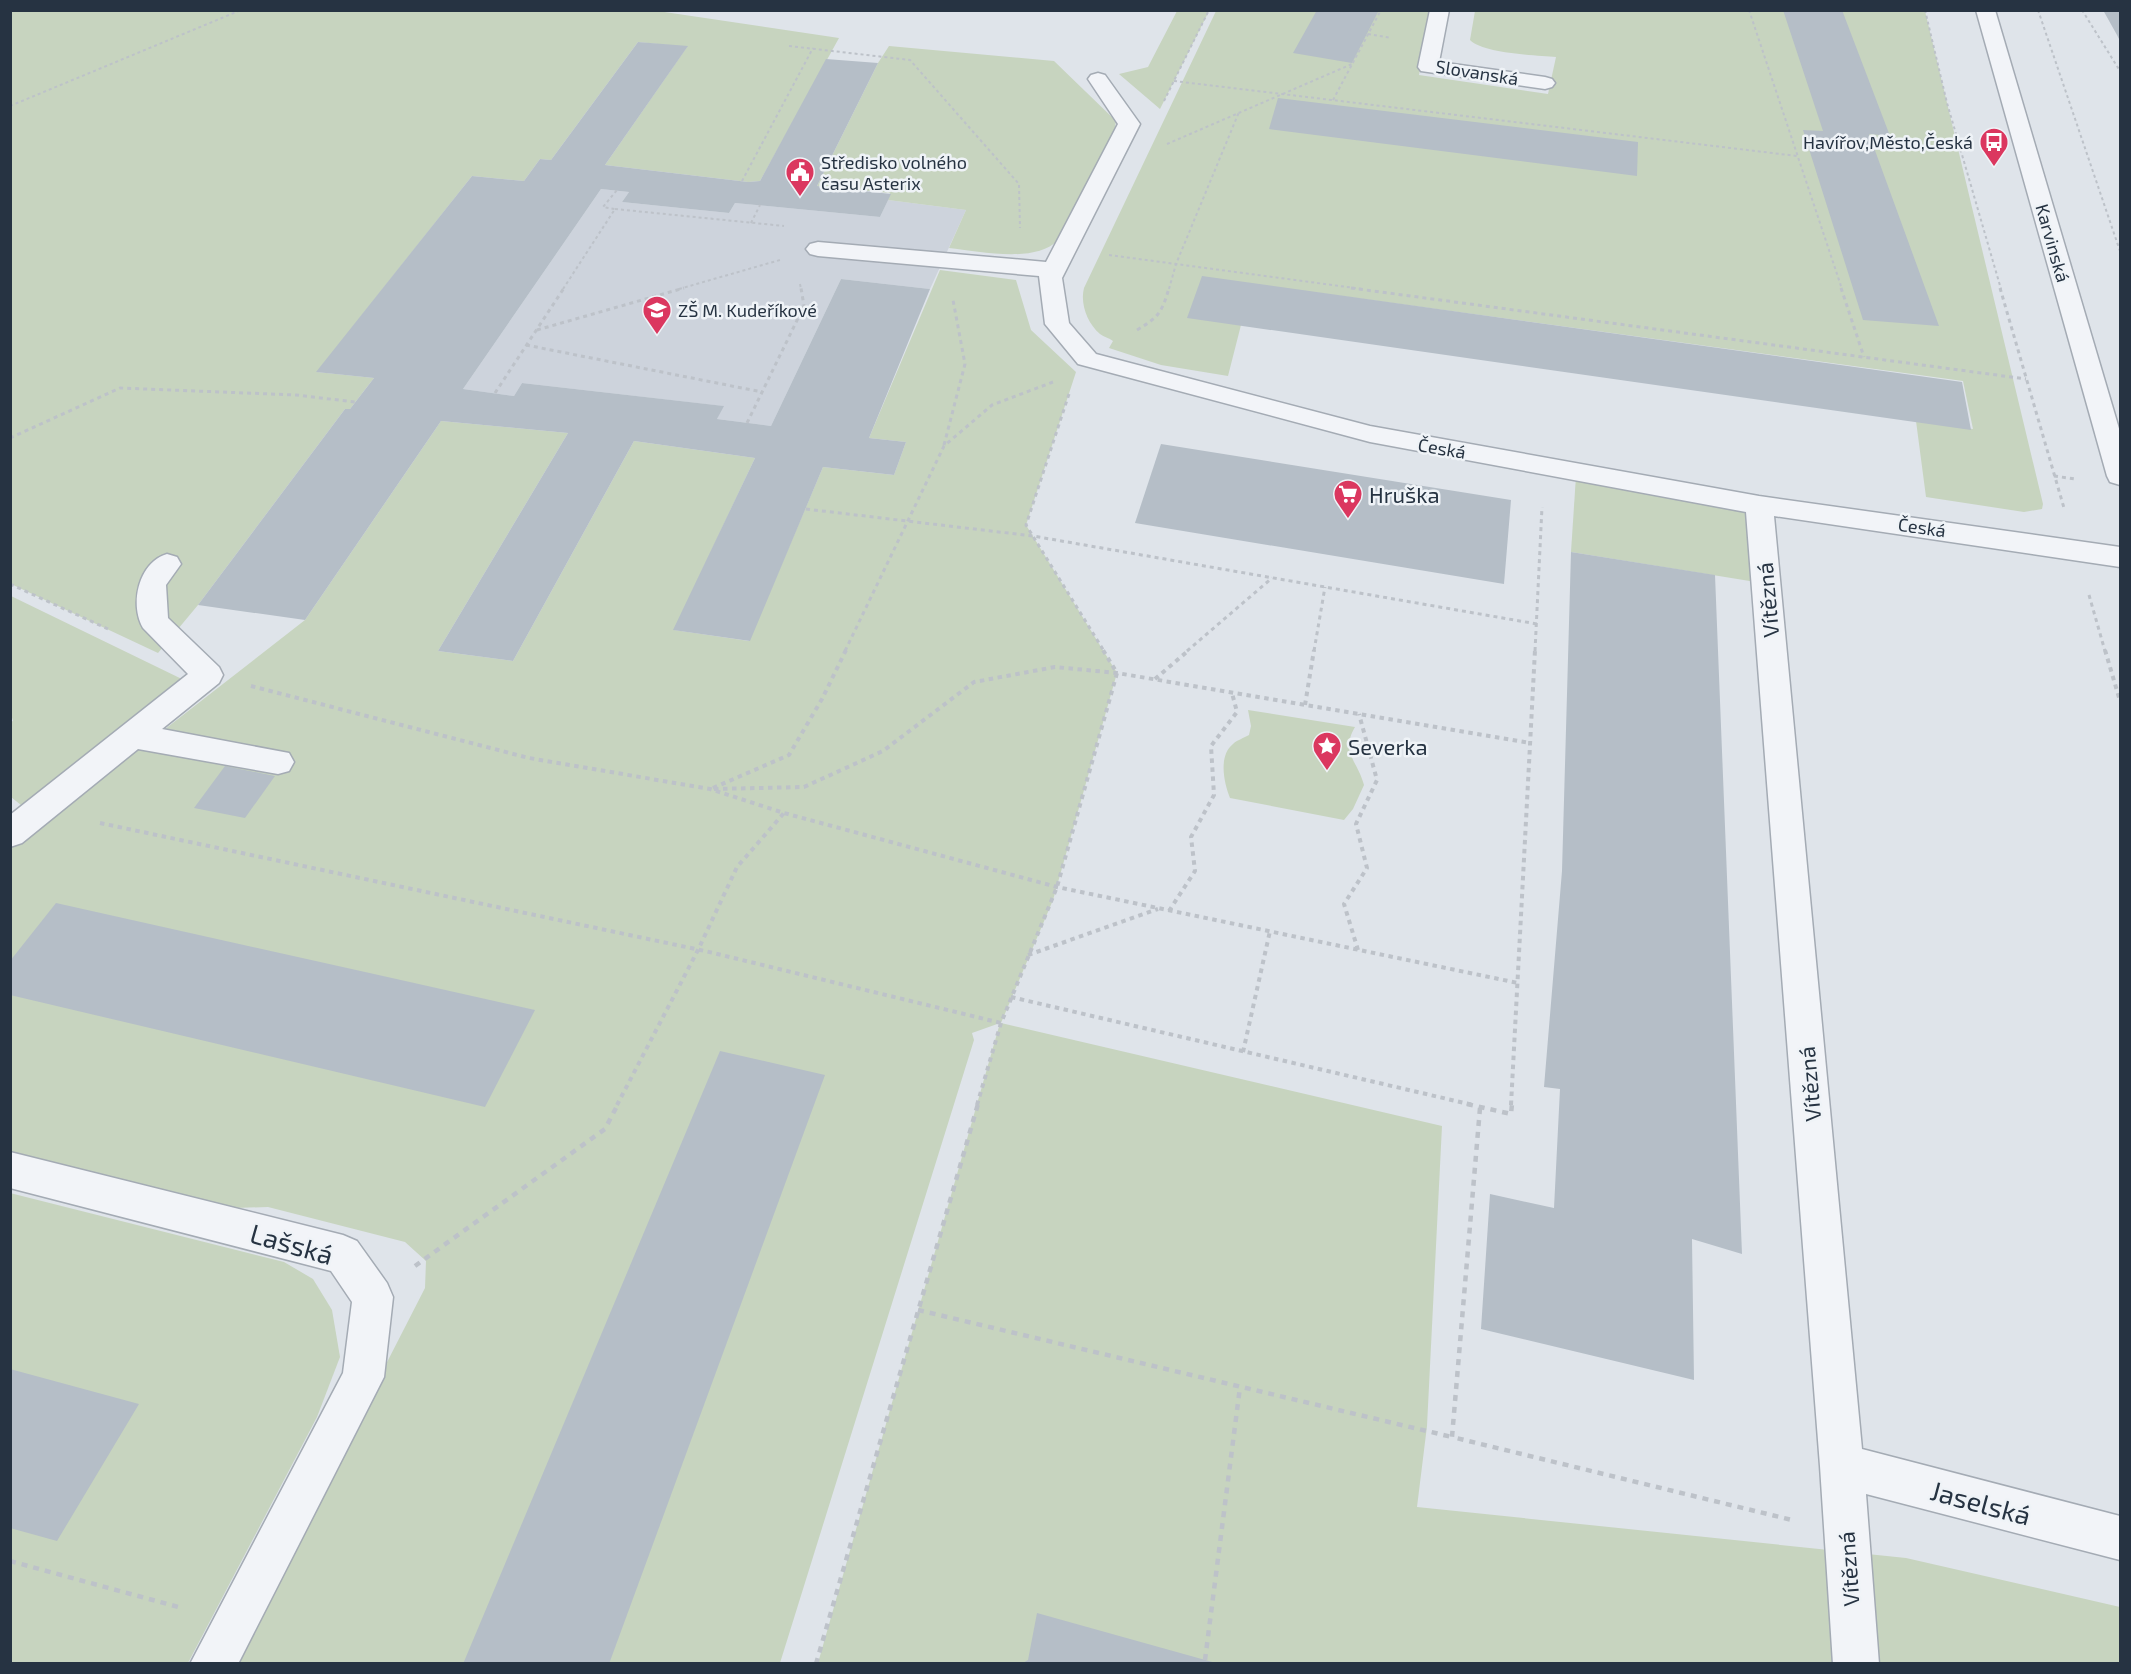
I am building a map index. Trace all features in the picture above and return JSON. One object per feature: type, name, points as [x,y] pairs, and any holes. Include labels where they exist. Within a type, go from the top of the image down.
[{"type":"street","name":"Slovanská","points":[[1440,10],[1428,67],[1545,83]]},
{"type":"street","name":"Karvinská","points":[[1985,10],[2121,476]]},
{"type":"street","points":[[1082,366],[1057,324],[1050,278],[1130,124],[1098,79]]},
{"type":"street","points":[[818,249],[1054,270]]},
{"type":"street","name":"Česká","points":[[1082,366],[1370,435],[1759,505],[2121,557]]},
{"type":"street","name":"Vítězná","points":[[1759,505],[1842,1466],[1856,1664]]},
{"type":"street","points":[[10,834],[208,675],[153,621],[152,584],[167,564]]},
{"type":"street","points":[[133,736],[278,762]]},
{"type":"street","name":"Lašská","points":[[10,1170],[343,1255],[373,1297]]},
{"type":"street","points":[[213,1664],[363,1377],[373,1297]]},
{"type":"street","name":"Jaselská","points":[[1842,1466],[2121,1538]]},
{"type":"path","points":[[10,106],[241,10]]},
{"type":"path","points":[[1333,100],[1381,10]]},
{"type":"path","points":[[1749,10],[1864,357]]},
{"type":"path","points":[[1925,10],[1947,103],[2121,701]]},
{"type":"path","points":[[2038,10],[2121,252]]},
{"type":"path","points":[[2082,10],[2121,71]]},
{"type":"path","points":[[789,46],[910,60],[1019,184],[1020,267]]},
{"type":"path","points":[[742,181],[813,48]]},
{"type":"path","points":[[1167,144],[1352,64]]},
{"type":"path","points":[[1174,81],[1797,156]]},
{"type":"path","points":[[1133,333],[1154,320],[1163,310],[1176,264],[1239,112]]},
{"type":"path","points":[[617,190],[603,207],[832,231],[818,249],[800,280],[804,306],[747,423]]},
{"type":"path","points":[[751,223],[760,205]]},
{"type":"path","points":[[495,393],[615,209]]},
{"type":"path","points":[[537,330],[818,249]]},
{"type":"path","points":[[1101,254],[2026,379]]},
{"type":"path","points":[[710,789],[789,755],[822,699],[944,446],[965,364],[946,261]]},
{"type":"path","points":[[526,345],[762,392]]},
{"type":"path","points":[[944,446],[992,405],[1082,366]]},
{"type":"path","points":[[816,1664],[1001,1023],[1057,887],[1117,673],[1026,525],[1082,366]]},
{"type":"path","points":[[10,438],[120,388],[296,395],[356,402]]},
{"type":"path","points":[[1011,997],[1511,1114],[1544,466]]},
{"type":"path","points":[[806,508],[1033,536],[1536,624]]},
{"type":"path","points":[[1155,680],[1272,578]]},
{"type":"path","points":[[1305,705],[1325,587]]},
{"type":"path","points":[[710,789],[804,787],[883,751],[974,682],[1055,668],[1117,673],[1530,743]]},
{"type":"path","points":[[208,675],[529,758],[710,789],[784,813],[1057,887],[1518,983]]},
{"type":"path","points":[[1169,911],[1196,871],[1191,837],[1214,795],[1211,746],[1237,712],[1232,693]]},
{"type":"path","points":[[1359,714],[1377,780],[1356,824],[1367,868],[1344,904],[1359,950]]},
{"type":"path","points":[[39,812],[698,950],[1001,1023]]},
{"type":"path","points":[[373,1297],[605,1128],[698,950],[737,867],[784,813]]},
{"type":"path","points":[[1028,955],[1159,909]]},
{"type":"path","points":[[1243,1052],[1270,931]]},
{"type":"path","points":[[1452,1437],[1480,1108]]},
{"type":"path","points":[[918,1310],[1845,1532]]},
{"type":"path","points":[[1206,1660],[1240,1387]]},
{"type":"path","points":[[10,1561],[234,1622]]},
{"type":"shaded area","name":"ZŠ M. Kudeříkové","points":[[601,189],[629,192],[622,202],[729,213],[735,203],[880,217],[888,200],[966,210],[930,289],[841,279],[771,426],[717,419],[723,406],[522,383],[514,396],[463,389]]},
{"type":"green space","points":[[651,10],[839,38],[760,181],[748,182],[605,165],[687,47],[638,42],[551,160],[540,159],[524,181],[472,176],[317,372],[374,378],[350,409],[345,409],[198,605],[158,653],[11,584],[10,11]]},
{"type":"green space","points":[[1177,11],[1209,11],[1160,109],[1119,74],[1148,67]]},
{"type":"green space","points":[[1216,11],[1431,11],[1419,75],[1548,94],[1556,57],[1511,53],[1477,45],[1470,40],[1475,11],[1925,11],[2043,504],[2042,509],[2024,512],[1926,497],[1916,421],[1973,429],[1963,381],[1312,292],[1241,325],[1228,376],[1161,365],[1109,348],[1113,341],[1095,329],[1086,312],[1083,300],[1084,288]]},
{"type":"green space","points":[[889,46],[1054,61],[1116,121],[1114,132],[1058,240],[1035,252],[1021,254],[949,248],[966,210],[888,200],[890,193],[817,186],[878,63]]},
{"type":"green space","points":[[940,270],[1016,280],[1031,330],[1076,372],[1026,525],[1117,673],[1053,900],[1001,1023],[1442,1126],[1427,1426],[1417,1507],[1906,1558],[2120,1607],[2120,1663],[818,1663],[1000,1023],[972,1033],[974,1040],[780,1663],[233,1663],[425,1288],[426,1261],[405,1242],[268,1207],[234,1208],[11,1152],[11,849],[305,620],[441,421],[568,433],[438,651],[513,661],[634,441],[755,458],[674,630],[749,641],[823,467],[894,475],[906,442],[869,438]]},
{"type":"green space","points":[[1576,476],[1750,511],[1762,583],[1571,552]]},
{"type":"green space","points":[[11,596],[188,682],[26,809],[11,797],[10,722],[13,721],[10,711]]},
{"type":"green space","points":[[1248,710],[1355,727],[1349,750],[1364,785],[1353,809],[1344,820],[1230,798],[1224,777],[1225,755],[1233,744],[1249,735],[1251,726]]},
{"type":"green space","points":[[10,1193],[284,1262],[313,1279],[332,1310],[340,1357],[317,1417],[188,1663],[11,1663]]},
{"type":"building","points":[[1317,10],[1379,10],[1352,63],[1293,53]]},
{"type":"building","points":[[1783,10],[1842,10],[1890,136],[1869,134],[1939,326],[1863,320],[1803,130],[1823,131]]},
{"type":"building","points":[[2103,10],[2120,10],[2120,41],[2117,35]]},
{"type":"building","points":[[638,42],[688,46],[605,165],[748,182],[760,181],[826,59],[878,63],[817,186],[891,194],[880,217],[735,203],[729,213],[622,202],[629,192],[601,189],[463,389],[514,396],[522,383],[724,406],[717,419],[771,426],[841,279],[930,289],[869,438],[906,442],[894,475],[823,467],[750,641],[673,630],[755,458],[634,441],[513,661],[438,651],[568,433],[441,421],[305,620],[198,605],[345,409],[350,409],[374,378],[316,372],[472,176],[524,181],[540,159],[551,160]]},
{"type":"building","points":[[1278,98],[1638,142],[1637,176],[1269,129]]},
{"type":"building","points":[[1202,276],[1962,382],[1971,430],[1187,318]]},
{"type":"building","points":[[1161,444],[1511,500],[1504,584],[1135,523]]},
{"type":"building","points":[[1571,552],[1715,575],[1742,1254],[1692,1239],[1694,1380],[1481,1329],[1490,1194],[1554,1208],[1560,1089],[1544,1087],[1562,871]]},
{"type":"building","points":[[225,766],[275,776],[245,818],[194,808]]},
{"type":"building","points":[[56,903],[535,1010],[485,1107],[10,995],[10,961]]},
{"type":"building","points":[[720,1051],[825,1075],[609,1664],[463,1664]]},
{"type":"building","points":[[10,1369],[139,1404],[57,1541],[10,1528]]},
{"type":"building","points":[[1037,1613],[1216,1664],[1021,1664],[1028,1660]]},
{"type":"place","name":"Havířov,Město,Česká","points":[[1994,168]]},
{"type":"place","name":"Středisko volného času Asterix","points":[[800,198]]},
{"type":"place","name":"ZŠ M. Kudeříkové","points":[[657,336]]},
{"type":"place","name":"Hruška","points":[[1348,520]]},
{"type":"place","name":"Severka","points":[[1327,772]]}]
